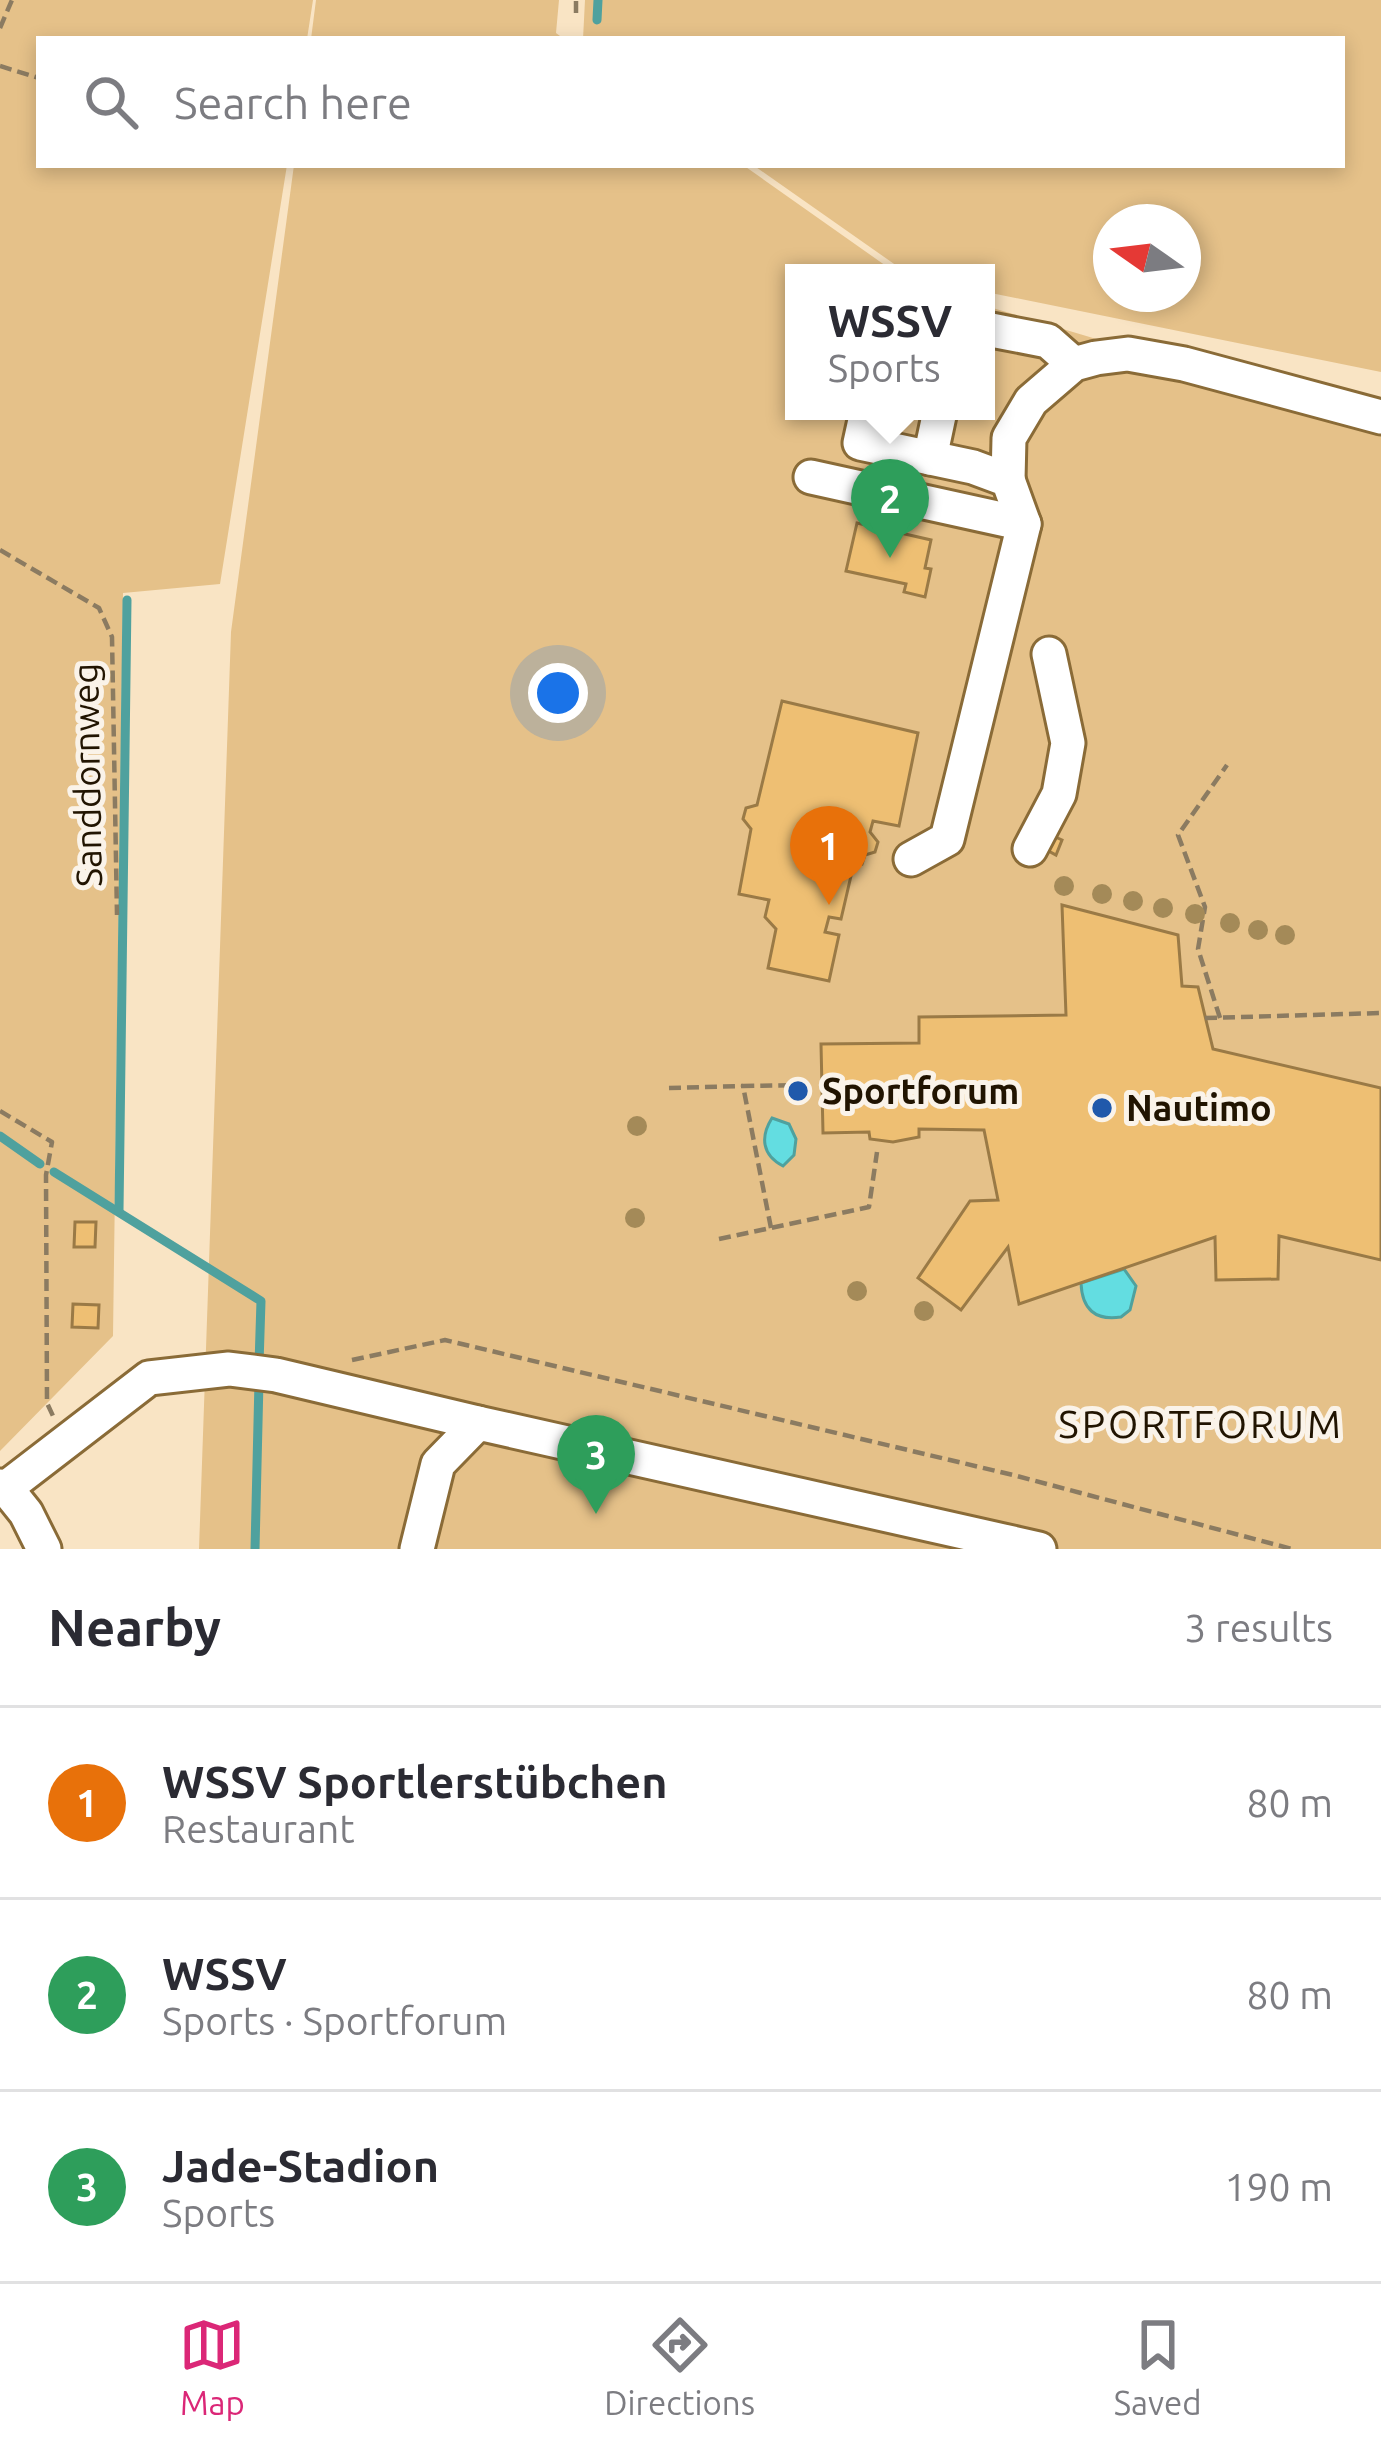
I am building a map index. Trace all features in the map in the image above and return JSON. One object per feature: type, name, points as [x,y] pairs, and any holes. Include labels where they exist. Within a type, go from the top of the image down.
[{"type":"street","points":[[995,331],[1048,341],[1074,364]]},
{"type":"street","points":[[910,859],[947,839],[1024,524],[1008,480],[1009,438],[1031,401],[1074,364],[1128,355],[1381,417]]},
{"type":"street","points":[[865,420],[860,443],[1008,480]]},
{"type":"street","points":[[930,458],[938,420]]},
{"type":"street","points":[[812,477],[1024,524]]},
{"type":"street","points":[[1030,849],[1059,794],[1068,743],[1049,654]]},
{"type":"street","points":[[44,1549],[26,1514],[3,1487],[148,1378],[229,1369],[1039,1549]]},
{"type":"street","points":[[417,1549],[438,1464],[478,1423]]},
{"type":"path","points":[[0,28],[12,0]]},
{"type":"path","points":[[575,13],[576,0]]},
{"type":"path","points":[[0,66],[36,77]]},
{"type":"path","name":"Sanddornweg","points":[[0,550],[99,608],[112,637],[117,915]]},
{"type":"path","points":[[1220,1018],[1198,949],[1205,907],[1178,835],[1227,765]]},
{"type":"path","points":[[1205,1018],[1381,1013]]},
{"type":"path","points":[[669,1088],[808,1085]]},
{"type":"path","points":[[742,1086],[771,1228]]},
{"type":"path","points":[[0,1111],[52,1142],[46,1175],[46,1403],[67,1440]]},
{"type":"path","points":[[718,1239],[869,1207],[878,1152]]},
{"type":"path","points":[[339,1362],[445,1340],[1013,1475],[1292,1549]]},
{"type":"shaded area","points":[[0,0],[313,0],[307,36],[36,36],[36,168],[287,168],[220,584],[123,593],[113,1336],[0,1451]]},
{"type":"shaded area","points":[[316,0],[559,0],[556,33],[560,36],[311,36]]},
{"type":"shaded area","points":[[585,0],[1381,0],[1381,372],[995,294],[995,264],[894,264],[757,168],[1345,168],[1345,36],[583,36]]},
{"type":"shaded area","name":"Sportforum","points":[[294,168],[747,168],[883,264],[785,264],[785,420],[995,420],[995,309],[1381,424],[1381,1549],[199,1549],[231,632]]},
{"type":"water","points":[[772,1118],[789,1124],[796,1139],[794,1155],[783,1166],[765,1145]]},
{"type":"water","points":[[1124,1269],[1136,1286],[1130,1310],[1112,1318],[1092,1311],[1081,1283]]},
{"type":"building","points":[[857,523],[931,540],[925,597],[904,592],[906,584],[846,571]]},
{"type":"building","points":[[782,701],[918,733],[899,826],[873,821],[870,832],[878,842],[875,852],[865,855],[862,864],[854,863],[841,919],[829,917],[825,932],[839,935],[829,981],[768,968],[776,929],[765,917],[769,900],[739,894],[751,829],[743,819],[746,808],[757,805]]},
{"type":"building","points":[[1051,835],[1062,840],[1056,855],[1045,849]]},
{"type":"building","name":"Nautimo","points":[[1062,905],[1178,935],[1182,986],[1198,987],[1213,1049],[1381,1088],[1381,1260],[1279,1236],[1278,1279],[1216,1280],[1215,1237],[1019,1304],[1008,1247],[961,1310],[918,1278],[970,1201],[998,1200],[984,1130],[919,1129],[919,1137],[893,1142],[870,1139],[869,1132],[823,1133],[821,1044],[919,1043],[919,1017],[1066,1015]]},
{"type":"building","points":[[75,1222],[96,1222],[95,1247],[74,1247]]},
{"type":"building","points":[[73,1304],[99,1305],[98,1328],[72,1327]]},
{"type":"waterway","points":[[597,20],[598,0]]},
{"type":"waterway","points":[[119,1211],[127,600]]},
{"type":"waterway","points":[[0,1136],[40,1164]]},
{"type":"waterway","points":[[54,1172],[261,1301],[259,1364]]},
{"type":"waterway","points":[[255,1549],[259,1381]]},
{"type":"place","name":"WSSV","points":[[890,558]]},
{"type":"place","name":"WSSV Sportlerstübchen","points":[[829,905]]},
{"type":"place","name":"Sportforum","points":[[798,1091]]},
{"type":"place","name":"Nautimo","points":[[1102,1108]]},
{"type":"place","name":"Jade-Stadion","points":[[596,1514]]},
{"type":"district","name":"SPORTFORUM","points":[[1201,1424]]}]
